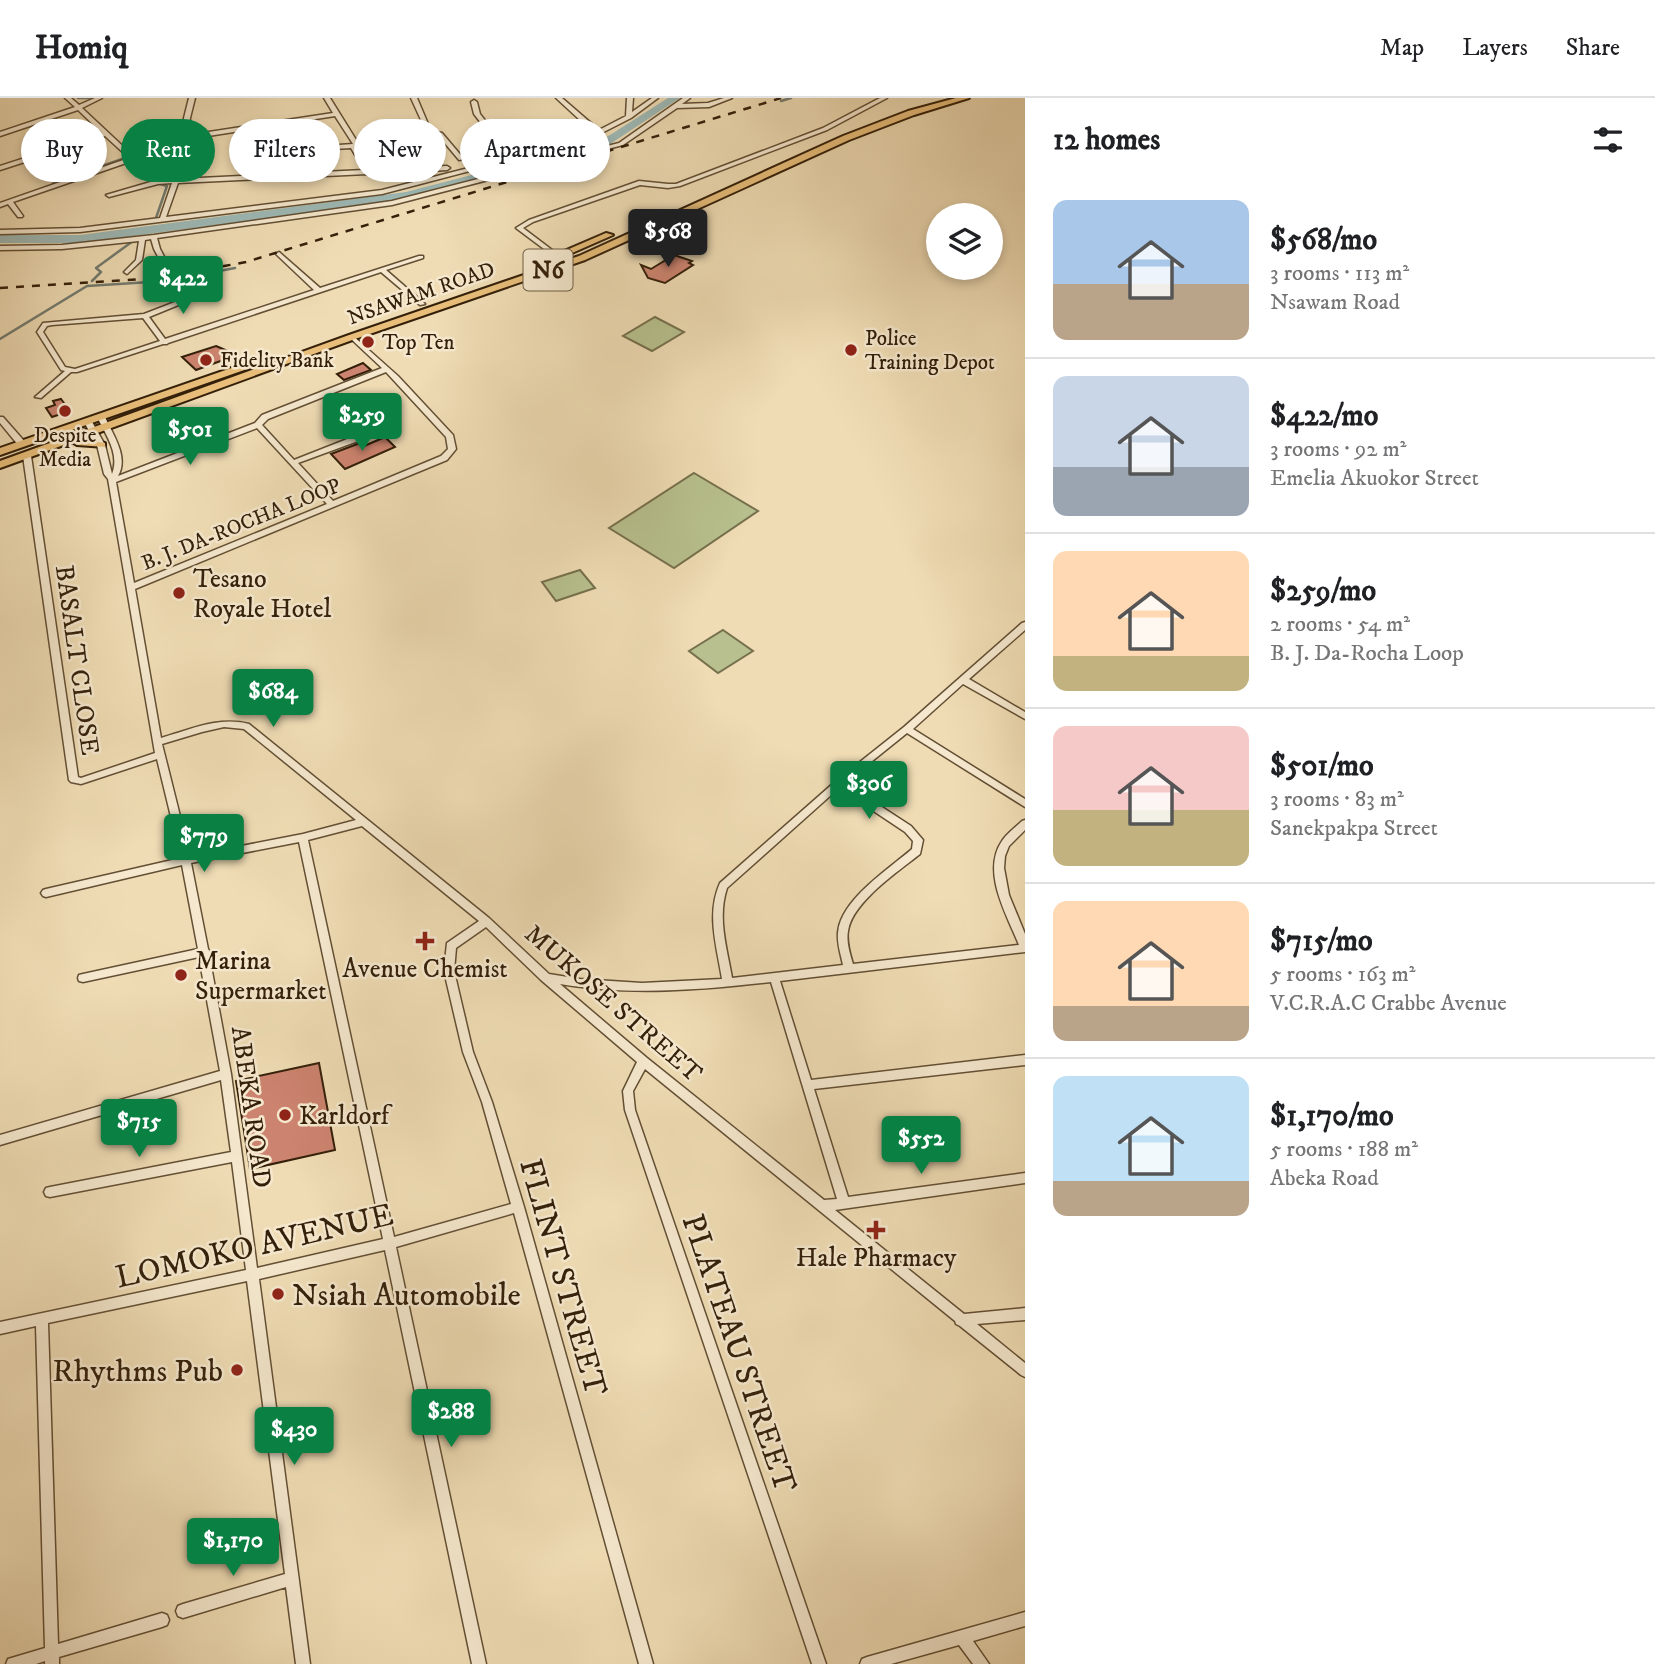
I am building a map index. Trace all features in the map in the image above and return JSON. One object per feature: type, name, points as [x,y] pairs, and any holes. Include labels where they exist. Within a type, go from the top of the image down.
[{"type":"highway","name":"NSAWAM ROAD","points":[[0,452],[558,257],[835,133],[941,98]]},
{"type":"highway","name":"NSAWAM ROAD","points":[[0,465],[352,337],[582,258],[845,138],[911,113],[965,98]]},
{"type":"highway","points":[[113,439],[115,428],[123,422]]},
{"type":"highway","points":[[61,444],[101,444]]},
{"type":"street","points":[[68,98],[99,98]]},
{"type":"street","points":[[68,98],[89,119]]},
{"type":"street","points":[[0,134],[78,108],[99,98]]},
{"type":"street","points":[[187,119],[192,98]]},
{"type":"street","points":[[327,98],[354,145],[340,146]]},
{"type":"street","points":[[559,98],[582,119]]},
{"type":"street","points":[[629,117],[630,98]]},
{"type":"street","points":[[610,126],[629,117],[655,98]]},
{"type":"street","points":[[0,248],[62,247],[155,237],[392,203],[621,144],[687,98]]},
{"type":"street","points":[[675,106],[709,105],[729,98]]},
{"type":"street","points":[[558,257],[519,228],[531,221],[639,183],[678,185],[825,129],[884,98]]},
{"type":"street","points":[[414,99],[423,119]]},
{"type":"street","points":[[474,102],[481,119]]},
{"type":"street","points":[[304,119],[335,114]]},
{"type":"street","points":[[107,137],[121,150]]},
{"type":"street","points":[[446,141],[460,158]]},
{"type":"street","points":[[0,169],[21,162]]},
{"type":"street","points":[[0,205],[121,162]]},
{"type":"street","points":[[0,232],[80,230],[382,192],[460,171]]},
{"type":"street","points":[[109,195],[158,182],[354,174]]},
{"type":"street","points":[[163,218],[175,183]]},
{"type":"street","points":[[10,201],[20,216]]},
{"type":"street","points":[[155,237],[157,249],[166,267],[183,275],[197,296]]},
{"type":"street","points":[[127,272],[139,260],[142,238]]},
{"type":"street","points":[[279,254],[319,291]]},
{"type":"street","points":[[39,397],[72,371],[165,343],[421,257]]},
{"type":"street","points":[[382,270],[422,304]]},
{"type":"street","points":[[72,371],[63,369],[46,345],[40,332],[45,324],[145,316],[212,290]]},
{"type":"street","points":[[145,316],[165,343]]},
{"type":"street","name":"B. J. DA-ROCHA LOOP","points":[[132,587],[427,467],[444,458],[452,449],[450,437],[387,369],[352,337]]},
{"type":"street","points":[[112,480],[258,425],[265,417],[387,369]]},
{"type":"street","name":"ABEKA ROAD","points":[[101,417],[113,439],[119,464],[118,474],[112,480]]},
{"type":"street","points":[[0,419],[22,444]]},
{"type":"street","name":"ABEKA ROAD","points":[[88,422],[101,444],[112,480],[157,742],[205,952],[226,1074],[303,1664]]},
{"type":"street","points":[[258,425],[332,505]]},
{"type":"street","points":[[292,463],[363,436]]},
{"type":"street","name":"BASALT CLOSE","points":[[27,456],[74,780],[81,781],[160,755]]},
{"type":"street","points":[[728,983],[718,913],[718,897],[723,886],[839,783],[1022,631]]},
{"type":"street","points":[[963,680],[1025,716]]},
{"type":"street","name":"MUKOSE STREET","points":[[157,742],[222,724],[246,726],[486,921],[545,977],[643,1061],[1025,1371]]},
{"type":"street","points":[[907,729],[1025,804]]},
{"type":"street","points":[[839,783],[908,829],[918,840],[916,851],[849,915],[843,927],[843,942],[849,969]]},
{"type":"street","points":[[46,893],[186,860],[303,838],[362,822]]},
{"type":"street","points":[[545,977],[610,987],[657,988],[728,983],[1025,947],[1003,887],[1000,859],[1005,844],[1025,824]]},
{"type":"street","points":[[303,838],[480,1664]]},
{"type":"street","name":"FLINT STREET","points":[[486,921],[451,946],[449,971],[467,1052],[487,1102],[646,1664]]},
{"type":"street","points":[[83,978],[205,952]]},
{"type":"street","points":[[774,977],[844,1202]]},
{"type":"street","points":[[809,1085],[1025,1060]]},
{"type":"street","name":"PLATEAU STREET","points":[[643,1061],[628,1091],[630,1110],[818,1664]]},
{"type":"street","points":[[0,1140],[226,1074]]},
{"type":"street","points":[[50,1192],[235,1156]]},
{"type":"street","points":[[822,1206],[1025,1178]]},
{"type":"street","name":"LOMOKO AVENUE","points":[[0,1328],[253,1274],[518,1208]]},
{"type":"street","points":[[960,1320],[1025,1314]]},
{"type":"street","points":[[42,1318],[52,1658]]},
{"type":"street","points":[[183,1611],[292,1579]]},
{"type":"street","points":[[867,1664],[963,1639],[1025,1619]]},
{"type":"street","points":[[13,1664],[52,1658],[162,1620]]},
{"type":"street","points":[[963,1639],[982,1664]]},
{"type":"green space","points":[[655,317],[684,332],[652,351],[623,336]]},
{"type":"green space","points":[[694,473],[758,511],[674,568],[609,528]]},
{"type":"green space","points":[[580,570],[595,588],[556,601],[542,582]]},
{"type":"green space","points":[[723,630],[753,651],[718,673],[689,651]]},
{"type":"building","points":[[674,255],[692,261],[689,263],[693,265],[665,283],[648,278],[641,265],[651,269]]},
{"type":"building","name":"Fidelity Bank","points":[[216,346],[237,355],[196,370],[182,357]]},
{"type":"building","points":[[363,363],[371,370],[344,380],[337,374]]},
{"type":"building","points":[[61,399],[70,411],[52,417],[46,408],[55,405],[53,401]]},
{"type":"building","points":[[385,437],[395,447],[345,469],[331,454],[360,443],[364,446]]},
{"type":"building","name":"Karldorf","points":[[319,1063],[335,1150],[250,1169],[236,1081]]},
{"type":"waterway","points":[[78,98],[90,98]]},
{"type":"waterway","points":[[0,239],[80,239],[407,196],[603,144],[675,98]]},
{"type":"waterway","points":[[781,101],[791,98]]},
{"type":"waterway","points":[[53,183],[121,159]]},
{"type":"waterway","points":[[154,182],[167,186],[156,218]]},
{"type":"waterway","points":[[92,281],[101,272],[96,268],[133,241]]},
{"type":"waterway","points":[[0,339],[87,286],[166,281],[235,268]]},
{"type":"railway","points":[[0,288],[160,278],[246,262],[781,98]]},
{"type":"place","name":"Top Ten","points":[[368,342]]},
{"type":"place","name":"Police Training Depot","points":[[851,350]]},
{"type":"place","name":"Fidelity Bank","points":[[206,360]]},
{"type":"place","name":"Despite Media","points":[[65,411]]},
{"type":"place","name":"Tesano Royale Hotel","points":[[179,593]]},
{"type":"place","name":"Avenue Chemist","points":[[425,941]]},
{"type":"place","name":"Marina Supermarket","points":[[181,975]]},
{"type":"place","name":"Karldorf","points":[[285,1115]]},
{"type":"place","name":"Hale Pharmacy","points":[[876,1230]]},
{"type":"place","name":"Nsiah Automobile","points":[[278,1294]]},
{"type":"place","name":"Rhythms Pub","points":[[237,1370]]}]
